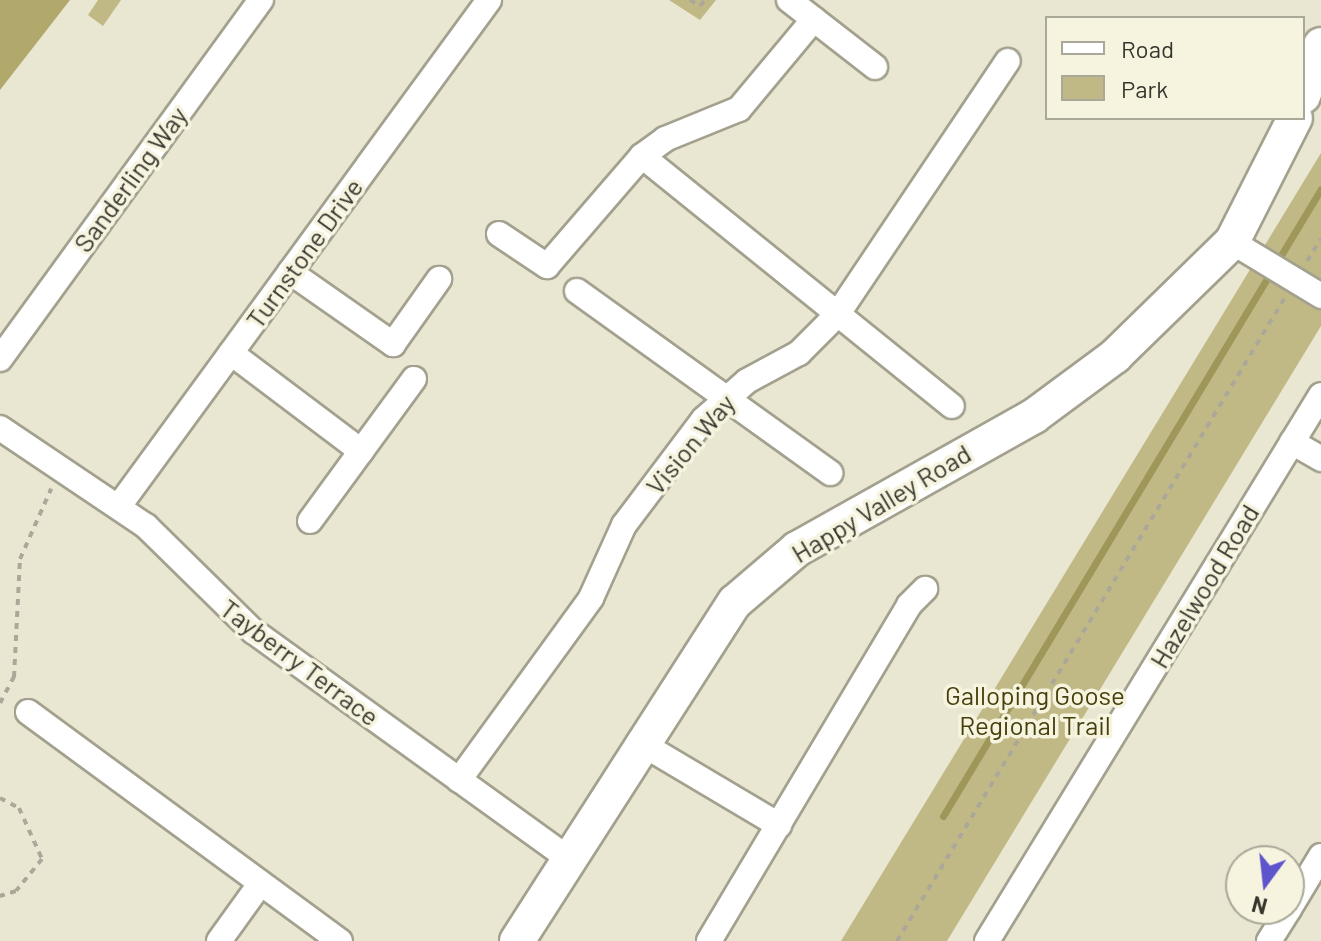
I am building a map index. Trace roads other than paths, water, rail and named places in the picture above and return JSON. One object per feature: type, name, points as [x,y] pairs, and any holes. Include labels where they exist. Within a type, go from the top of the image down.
[{"type":"main road","points":[[1305,90],[1321,45]]},
{"type":"main road","name":"Happy Valley Road","points":[[517,941],[639,742],[735,602],[797,549],[1057,401],[1232,242],[1294,120]]},
{"type":"street","name":"Sanderling Way","points":[[0,359],[261,0]]},
{"type":"street","name":"Turnstone Drive","points":[[119,506],[489,0]]},
{"type":"street","points":[[789,0],[875,67]]},
{"type":"street","points":[[499,234],[547,266],[642,156],[739,109],[814,19]]},
{"type":"street","name":"Vision Way","points":[[459,780],[591,598],[624,525],[724,397],[799,353],[837,315],[1008,61]]},
{"type":"street","points":[[642,156],[952,406]]},
{"type":"street","points":[[1232,242],[1321,296]]},
{"type":"street","points":[[290,272],[393,344],[439,279]]},
{"type":"street","points":[[577,291],[830,473]]},
{"type":"street","points":[[231,353],[361,451]]},
{"type":"street","points":[[310,521],[414,379]]},
{"type":"street","name":"Hazelwood Road","points":[[987,941],[1321,395]]},
{"type":"street","name":"Tayberry Terrace","points":[[0,428],[119,506],[253,631],[569,859]]},
{"type":"street","points":[[1292,442],[1321,459]]},
{"type":"street","points":[[709,941],[909,605],[925,589]]},
{"type":"street","points":[[28,712],[340,941]]},
{"type":"street","points":[[639,742],[779,825]]},
{"type":"street","points":[[1305,882],[1321,856]]},
{"type":"street","points":[[219,941],[260,884]]},
{"type":"waterway","points":[[943,816],[1321,189]]},
{"type":"park label","name":"Galloping Goose Regional Trail","points":[[1035,710]]}]
